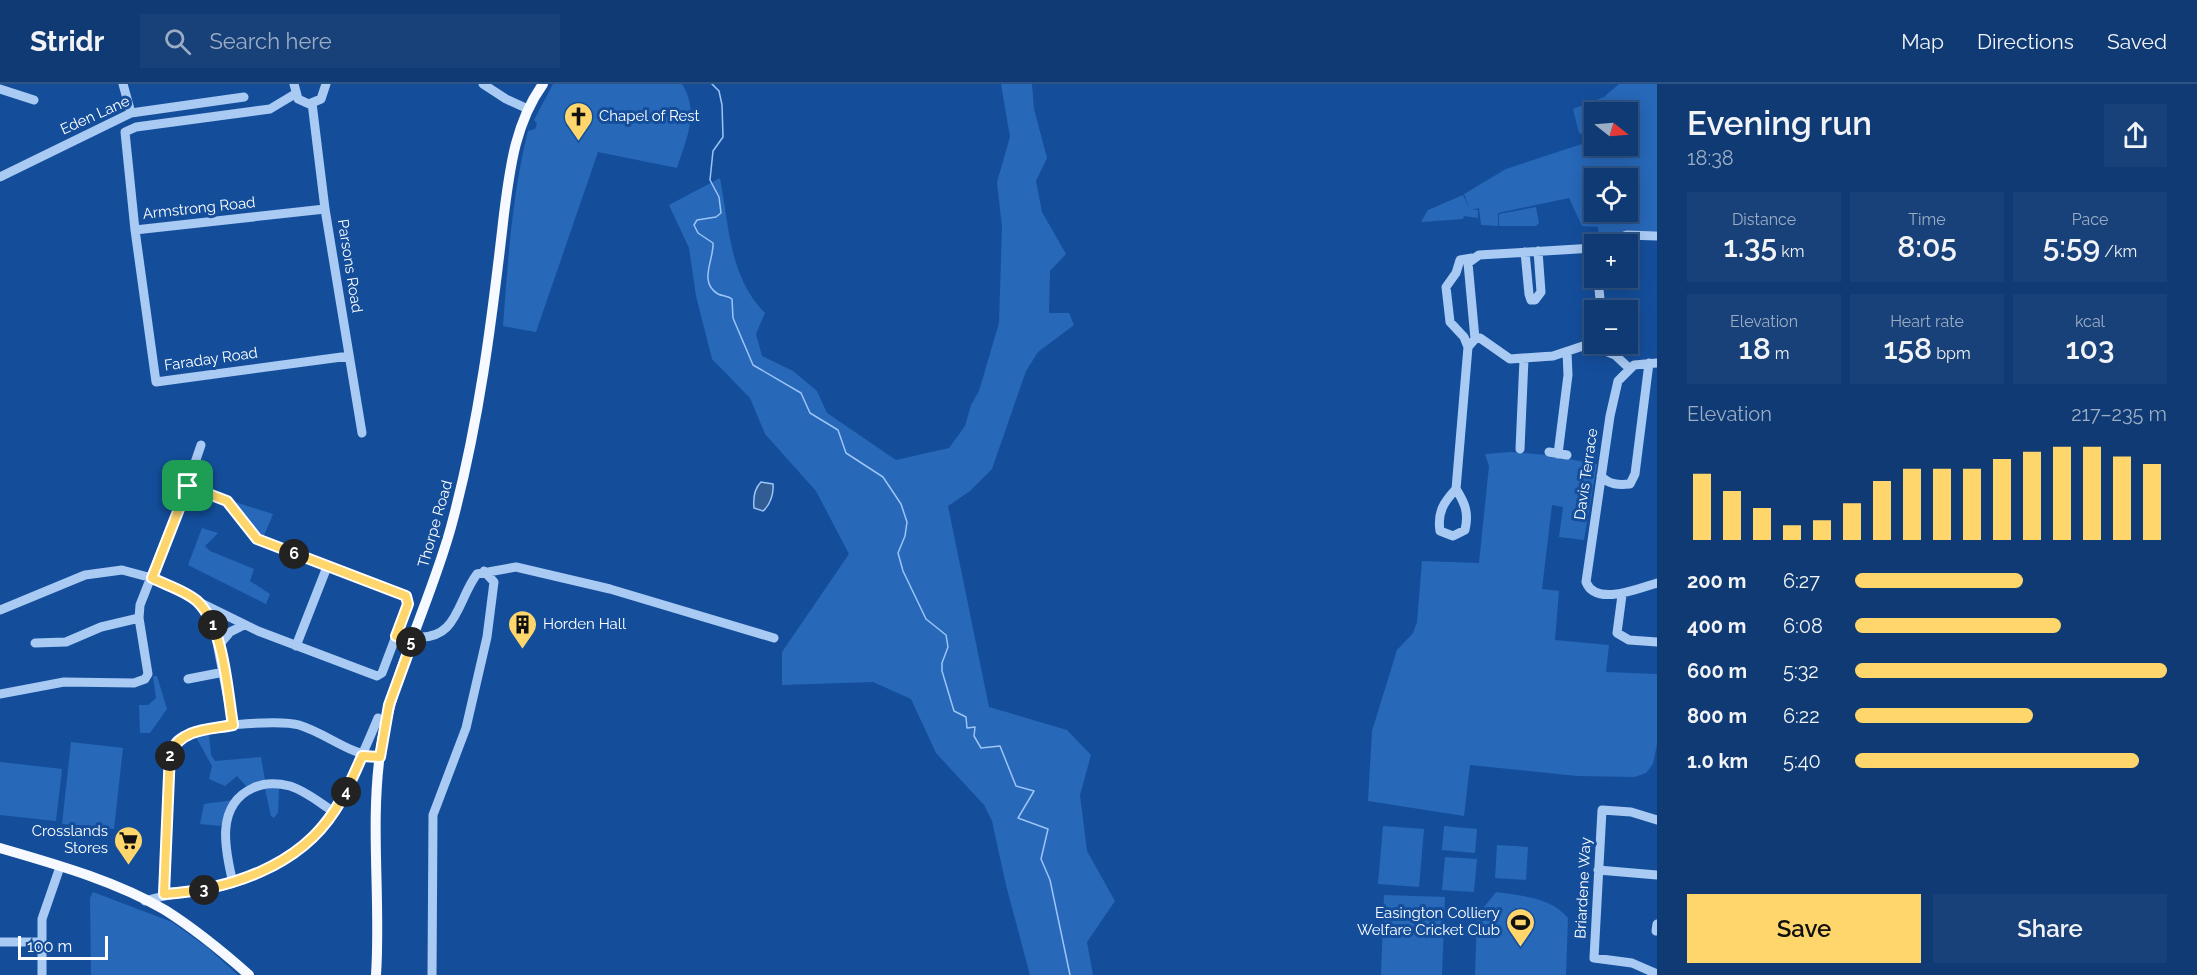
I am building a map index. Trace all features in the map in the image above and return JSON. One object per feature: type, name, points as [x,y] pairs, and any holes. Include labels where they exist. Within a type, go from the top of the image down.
[{"type":"main road","name":"Thorpe Road","points":[[376,975],[380,757],[389,705],[414,639],[450,529],[464,476],[482,389],[510,166],[528,109],[543,84]]},
{"type":"main road","points":[[0,848],[60,867],[145,901],[202,936],[249,975]]},
{"type":"street","points":[[123,84],[131,113]]},
{"type":"street","points":[[312,103],[324,95],[326,84]]},
{"type":"street","points":[[483,84],[506,99],[528,109]]},
{"type":"street","points":[[0,89],[34,100]]},
{"type":"street","name":"Armstrong Road","points":[[312,103],[303,102],[294,89],[270,109],[136,127],[125,132],[135,230],[326,208]]},
{"type":"street","name":"Eden Lane","points":[[0,177],[131,113],[244,96]]},
{"type":"street","name":"Parsons Road","points":[[312,103],[326,208],[362,433]]},
{"type":"street","name":"Faraday Road","points":[[135,230],[156,382],[350,356]]},
{"type":"street","points":[[1638,235],[1657,236]]},
{"type":"street","points":[[1456,489],[1442,505],[1439,523],[1440,531],[1453,536],[1462,533],[1467,518],[1467,510],[1456,489],[1468,347],[1464,337],[1449,322],[1446,287],[1456,273],[1460,260],[1479,255],[1584,249]]},
{"type":"street","points":[[1525,252],[1529,294],[1531,300],[1535,300],[1541,292],[1538,251]]},
{"type":"street","points":[[1472,258],[1468,263],[1475,339]]},
{"type":"street","points":[[1468,347],[1475,339],[1480,338],[1510,359],[1524,359],[1567,352],[1584,346]]},
{"type":"street","points":[[1558,454],[1568,375],[1567,352]]},
{"type":"street","points":[[1601,476],[1612,484],[1623,485],[1630,484],[1635,474],[1653,363],[1634,365],[1629,368],[1613,354]]},
{"type":"street","points":[[1523,443],[1524,359]]},
{"type":"street","name":"Davis Terrace","points":[[1622,595],[1594,592],[1588,588],[1586,582],[1614,394],[1618,381],[1629,368]]},
{"type":"street","points":[[0,694],[64,682],[141,683],[148,674],[139,618],[140,605],[188,486],[201,445]]},
{"type":"street","points":[[0,610],[86,575],[122,570],[152,578],[244,625],[296,646],[377,676],[382,673],[408,604],[406,596],[257,539],[227,501],[188,486]]},
{"type":"street","points":[[296,646],[327,567]]},
{"type":"street","points":[[396,636],[414,639],[429,637],[449,626],[477,574],[516,567],[610,589],[774,638]]},
{"type":"street","points":[[432,975],[433,814],[465,728],[487,637],[494,582],[484,571]]},
{"type":"street","points":[[1657,583],[1622,595],[1617,633],[1629,640],[1657,642]]},
{"type":"street","points":[[196,600],[214,627],[233,725]]},
{"type":"street","points":[[35,643],[66,642],[101,627],[139,618]]},
{"type":"street","points":[[219,645],[230,632],[244,625]]},
{"type":"street","points":[[188,679],[224,672]]},
{"type":"street","points":[[145,901],[164,894],[194,892],[233,883],[261,872],[294,852],[334,812],[378,718]]},
{"type":"street","points":[[164,894],[170,752],[177,740],[190,733],[233,725],[283,721],[302,726],[362,756],[380,757]]},
{"type":"street","points":[[233,883],[225,844],[226,824],[231,807],[244,792],[258,785],[274,783],[291,787],[334,812]]},
{"type":"street","name":"Briardene Way","points":[[1657,820],[1631,812],[1602,810],[1594,958],[1632,963],[1657,974]]},
{"type":"street","points":[[42,975],[42,919],[60,867]]},
{"type":"street","points":[[1598,870],[1657,875]]},
{"type":"street","points":[[0,942],[42,942]]},
{"type":"shaded area","points":[[553,84],[682,84],[687,94],[691,115],[690,126],[677,168],[598,152],[536,332],[503,326],[511,228],[518,179],[528,131],[535,129],[537,124],[534,120]]},
{"type":"shaded area","points":[[1001,84],[1032,84],[1034,109],[1047,158],[1036,181],[1042,212],[1066,254],[1050,271],[1049,313],[1069,313],[1074,325],[1038,352],[1026,371],[992,469],[970,491],[948,506],[989,707],[1067,730],[1091,755],[1080,795],[1087,851],[1115,901],[1087,942],[1093,975],[1030,975],[992,821],[984,805],[936,753],[911,699],[873,682],[782,685],[782,652],[849,554],[816,491],[765,434],[750,398],[712,359],[696,296],[689,248],[669,205],[720,178],[737,267],[753,299],[765,313],[756,334],[762,356],[793,371],[817,391],[827,413],[896,460],[949,448],[965,426],[971,405],[979,391],[999,323],[1002,227],[997,182],[1010,137]]},
{"type":"shaded area","points":[[1619,84],[1657,84],[1657,231],[1598,234],[1598,227],[1582,226],[1569,198],[1498,213],[1498,226],[1481,225],[1479,208],[1472,210],[1478,210],[1478,218],[1464,216],[1463,219],[1421,222],[1428,210],[1463,195],[1470,210],[1464,194],[1506,169],[1584,143],[1584,156],[1638,156],[1638,102],[1591,102],[1604,97]]},
{"type":"shaded area","points":[[1584,105],[1584,135],[1579,133],[1573,109]]},
{"type":"shaded area","points":[[1536,207],[1539,223],[1536,226],[1499,226],[1499,214]]},
{"type":"shaded area","points":[[1511,452],[1546,455],[1597,464],[1584,540],[1559,537],[1563,507],[1552,505],[1542,589],[1559,591],[1555,640],[1609,645],[1606,672],[1657,674],[1657,744],[1653,764],[1646,773],[1635,777],[1577,776],[1470,765],[1464,816],[1368,801],[1372,731],[1397,650],[1413,633],[1417,622],[1422,561],[1479,563],[1489,466],[1485,454]]},
{"type":"shaded area","points":[[761,482],[773,484],[771,499],[763,511],[754,508],[755,491]]},
{"type":"shaded area","points":[[235,502],[273,514],[263,538]]},
{"type":"shaded area","points":[[202,528],[218,533],[205,546],[210,551],[254,569],[250,581],[270,594],[266,604],[188,565]]},
{"type":"shaded area","points":[[153,676],[157,676],[167,709],[150,733],[140,733],[139,705],[148,705],[156,698]]},
{"type":"shaded area","points":[[209,734],[211,755],[215,761],[261,757],[265,780],[247,787],[237,776],[225,786],[209,779],[212,766],[196,737]]},
{"type":"shaded area","points":[[71,742],[123,748],[114,829],[62,824]]},
{"type":"shaded area","points":[[0,762],[62,769],[56,821],[0,815]]},
{"type":"shaded area","points":[[265,789],[279,789],[278,813],[274,818],[271,816]]},
{"type":"shaded area","points":[[233,800],[221,826],[200,824],[204,804]]},
{"type":"shaded area","points":[[1383,826],[1424,829],[1419,887],[1378,884]]},
{"type":"shaded area","points":[[1444,826],[1477,829],[1475,853],[1442,850]]},
{"type":"shaded area","points":[[1497,845],[1528,847],[1526,880],[1495,878]]},
{"type":"shaded area","points":[[1445,857],[1477,859],[1474,892],[1442,890]]},
{"type":"shaded area","points":[[93,892],[172,922],[208,948],[238,975],[91,975],[90,898]]},
{"type":"shaded area","name":"Easington Colliery Welfare Cricket Club","points":[[1496,892],[1526,896],[1545,902],[1568,918],[1566,975],[1475,975],[1477,916]]},
{"type":"shaded area","points":[[1384,895],[1445,897],[1442,975],[1381,975]]},
{"type":"waterway","points":[[712,84],[719,91],[722,105],[723,137],[713,151],[710,180],[719,197],[721,213],[716,217],[697,220],[694,225],[698,233],[713,243],[708,270],[709,283],[718,294],[732,299],[733,318],[753,365],[801,393],[810,413],[838,430],[846,453],[883,477],[901,504],[907,522],[905,536],[898,553],[903,571],[926,619],[946,635],[948,647],[942,663],[942,671],[954,711],[966,717],[967,728],[975,727],[974,736],[981,748],[1000,746],[1016,786],[1034,791],[1018,818],[1048,829],[1041,859],[1050,880],[1070,975]]},
{"type":"place","name":"Chapel of Rest","points":[[578,142]]},
{"type":"place","name":"Horden Hall","points":[[522,650]]},
{"type":"place","name":"Crosslands Stores","points":[[129,866]]},
{"type":"place","name":"Easington Colliery Welfare Cricket Club","points":[[1521,948]]},
{"type":"route","points":[[188,486],[227,501],[257,539],[406,596],[408,604],[396,636],[412,642],[389,705],[380,757],[362,756],[334,812],[315,833],[294,852],[261,872],[230,884],[194,892],[164,894],[170,752],[177,740],[190,733],[233,725],[219,645],[207,613],[196,600],[152,578],[188,486]]}]
